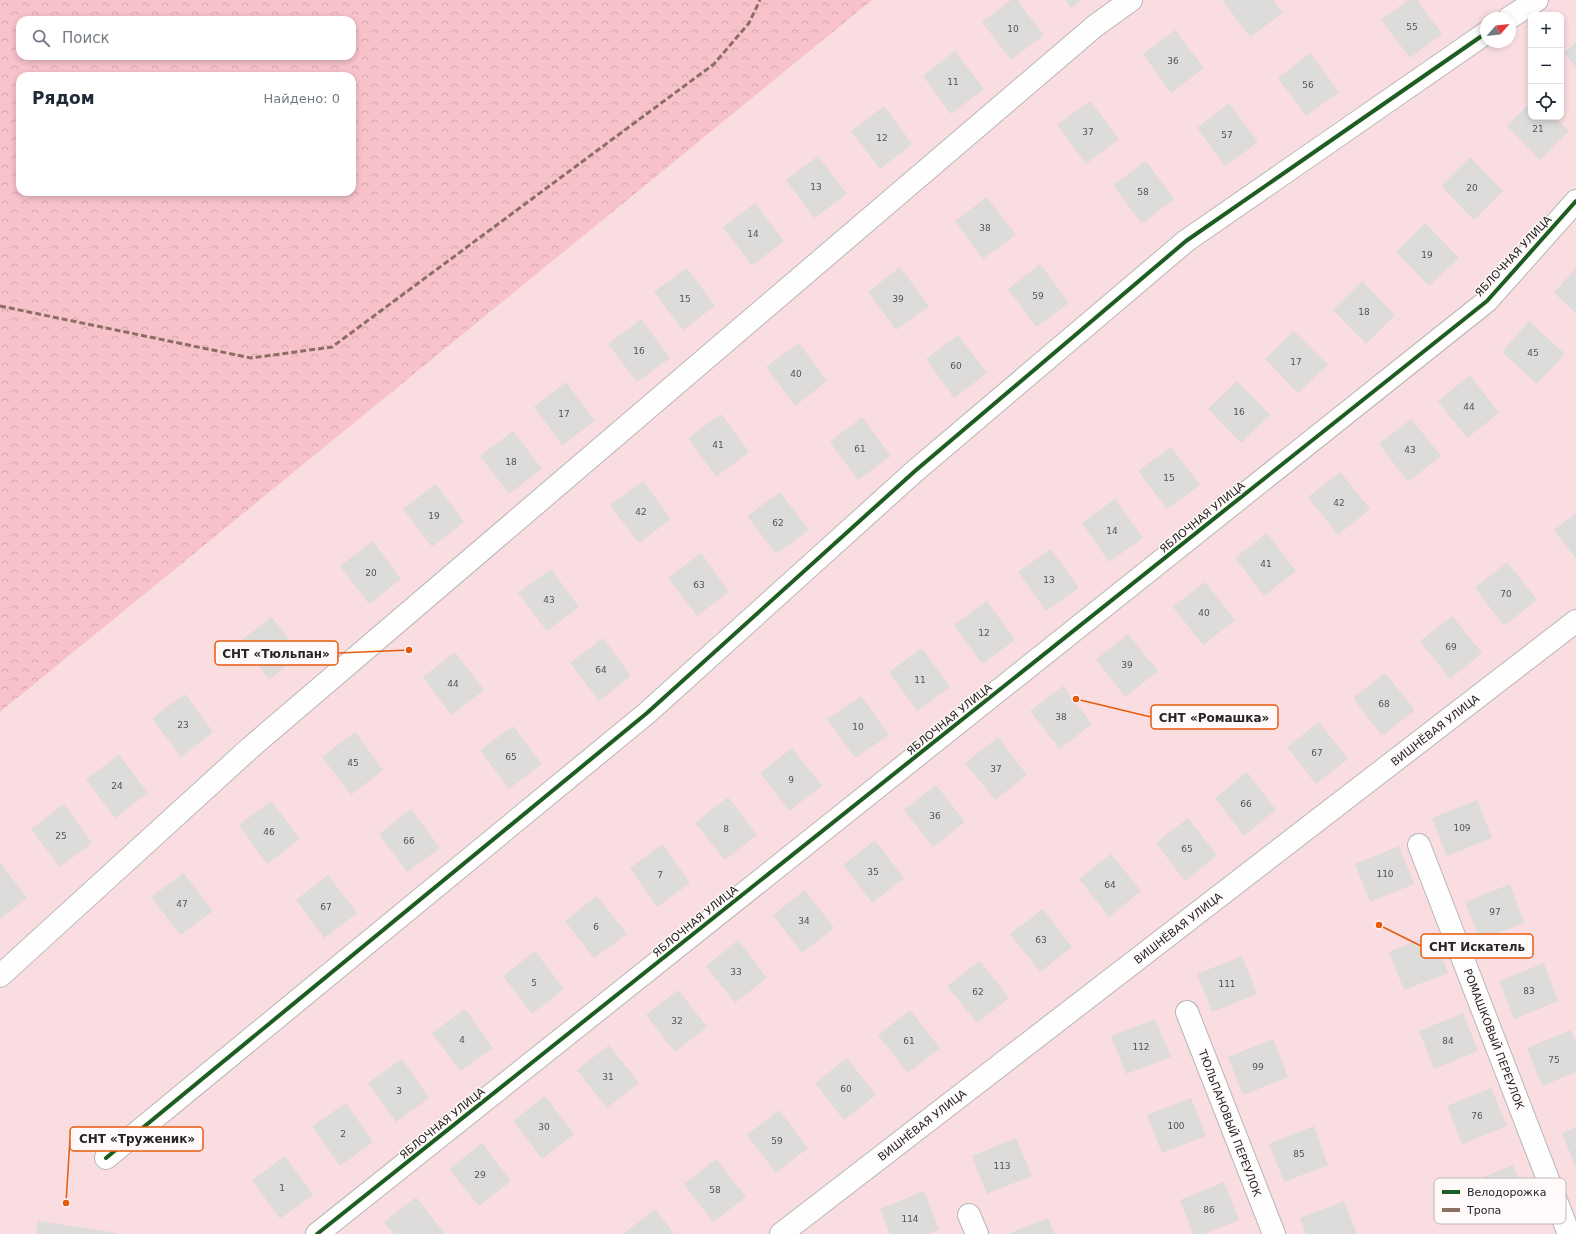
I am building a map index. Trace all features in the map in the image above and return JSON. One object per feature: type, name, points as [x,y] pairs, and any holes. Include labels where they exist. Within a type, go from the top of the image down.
[{"type":"street","points":[[0,976],[250,748],[1095,26],[1131,0]]},
{"type":"street","points":[[1516,14],[1537,0]]},
{"type":"street","points":[[106,1158],[647,713],[915,471],[1186,241],[1480,37]]},
{"type":"street","name":"ЯБЛОЧНАЯ УЛИЦА","points":[[317,1234],[1487,301],[1576,201]]},
{"type":"street","name":"ВИШНЁВАЯ УЛИЦА","points":[[781,1234],[1576,621]]},
{"type":"street","name":"РОМАШКОВЫЙ ПЕРЕУЛОК","points":[[1419,845],[1547,1178]]},
{"type":"street","name":"ТЮЛЬПАНОВЫЙ ПЕРЕУЛОК","points":[[1187,1012],[1274,1234]]},
{"type":"street","name":"РОМАШКОВЫЙ ПЕРЕУЛОК","points":[[1565,1224],[1569,1234]]},
{"type":"green space","points":[[0,0],[909,0],[0,787]]},
{"type":"shaded area","points":[[872,0],[1576,0],[1576,1234],[0,1234],[0,712]]},
{"type":"building","points":[[1011,0],[1017,0],[1044,35],[1011,60],[982,22]]},
{"type":"building","points":[[1065,0],[1082,0],[1071,8]]},
{"type":"building","points":[[1222,0],[1273,0],[1283,13],[1250,37]]},
{"type":"building","points":[[1408,0],[1417,0],[1442,34],[1410,58],[1381,20]]},
{"type":"building","points":[[1175,30],[1204,68],[1171,93],[1143,54]]},
{"type":"building","points":[[1576,42],[1576,67],[1564,53]]},
{"type":"building","points":[[955,51],[984,89],[951,114],[923,76]]},
{"type":"building","points":[[1310,53],[1339,92],[1306,116],[1278,78]]},
{"type":"building","points":[[1090,101],[1119,139],[1086,164],[1057,125]]},
{"type":"building","points":[[1229,103],[1258,142],[1225,166],[1197,128]]},
{"type":"building","points":[[1528,105],[1528,120],[1558,120],[1569,131],[1540,160],[1507,126]]},
{"type":"building","points":[[884,106],[912,144],[880,169],[851,131]]},
{"type":"building","points":[[818,156],[847,194],[814,218],[786,180]]},
{"type":"building","points":[[1470,157],[1503,191],[1474,220],[1441,186]]},
{"type":"building","points":[[1146,161],[1174,199],[1142,224],[1113,185]]},
{"type":"building","points":[[987,197],[1016,235],[983,259],[955,221]]},
{"type":"building","points":[[755,203],[784,241],[752,266],[723,227]]},
{"type":"building","points":[[1425,223],[1459,258],[1429,286],[1396,252]]},
{"type":"building","points":[[1040,264],[1069,303],[1036,327],[1008,289]]},
{"type":"building","points":[[900,267],[929,306],[896,330],[868,292]]},
{"type":"building","points":[[687,268],[715,306],[683,330],[654,292]]},
{"type":"building","points":[[1576,268],[1576,313],[1554,293]]},
{"type":"building","points":[[1362,281],[1395,315],[1366,344],[1333,310]]},
{"type":"building","points":[[641,319],[670,358],[637,382],[608,344]]},
{"type":"building","points":[[1529,321],[1565,354],[1537,384],[1502,352]]},
{"type":"building","points":[[1294,331],[1328,365],[1298,393],[1265,359]]},
{"type":"building","points":[[958,335],[987,373],[954,398],[926,359]]},
{"type":"building","points":[[799,343],[827,381],[795,406],[766,367]]},
{"type":"building","points":[[1470,375],[1499,413],[1467,438],[1438,401]]},
{"type":"building","points":[[1237,381],[1270,415],[1241,443],[1208,409]]},
{"type":"building","points":[[566,382],[595,421],[562,445],[534,407]]},
{"type":"building","points":[[721,414],[749,452],[716,477],[688,438]]},
{"type":"building","points":[[862,417],[891,456],[858,480],[830,442]]},
{"type":"building","points":[[1411,419],[1441,456],[1408,482],[1379,444]]},
{"type":"building","points":[[513,431],[542,469],[509,494],[480,456]]},
{"type":"building","points":[[1171,447],[1200,485],[1167,509],[1138,471]]},
{"type":"building","points":[[1340,472],[1370,509],[1338,535],[1308,497]]},
{"type":"building","points":[[643,481],[671,519],[639,543],[610,505]]},
{"type":"building","points":[[436,484],[464,522],[432,547],[403,509]]},
{"type":"building","points":[[780,492],[809,530],[776,554],[747,516]]},
{"type":"building","points":[[1115,499],[1143,538],[1109,562],[1082,523]]},
{"type":"building","points":[[1576,513],[1576,559],[1554,530]]},
{"type":"building","points":[[1267,533],[1296,571],[1264,596],[1235,558]]},
{"type":"building","points":[[373,541],[401,579],[369,604],[340,566]]},
{"type":"building","points":[[1051,549],[1079,588],[1046,611],[1018,572]]},
{"type":"building","points":[[701,553],[729,592],[697,616],[668,578]]},
{"type":"building","points":[[1507,562],[1537,600],[1504,626],[1475,588]]},
{"type":"building","points":[[551,569],[579,607],[547,631],[518,593]]},
{"type":"building","points":[[1205,582],[1235,620],[1203,645],[1173,607]]},
{"type":"building","points":[[987,601],[1015,640],[982,664],[954,625]]},
{"type":"building","points":[[1452,616],[1482,653],[1450,679],[1420,641]]},
{"type":"building","points":[[272,617],[301,655],[269,680],[240,641]]},
{"type":"building","points":[[1128,634],[1158,671],[1125,697],[1096,659]]},
{"type":"building","points":[[603,638],[631,676],[599,701],[570,663]]},
{"type":"building","points":[[922,648],[950,687],[917,711],[889,672]]},
{"type":"building","points":[[455,652],[484,690],[451,715],[423,677]]},
{"type":"building","points":[[1385,673],[1415,710],[1382,736],[1353,698]]},
{"type":"building","points":[[1063,686],[1092,724],[1060,749],[1030,711]]},
{"type":"building","points":[[185,694],[213,732],[181,757],[152,718]]},
{"type":"building","points":[[861,696],[889,735],[855,758],[827,719]]},
{"type":"building","points":[[1319,722],[1348,759],[1316,784],[1287,747]]},
{"type":"building","points":[[513,726],[542,764],[509,789],[480,750]]},
{"type":"building","points":[[355,732],[383,770],[351,795],[322,757]]},
{"type":"building","points":[[998,737],[1027,775],[995,800],[965,763]]},
{"type":"building","points":[[792,748],[822,786],[789,811],[760,773]]},
{"type":"building","points":[[119,755],[148,793],[115,818],[86,779]]},
{"type":"building","points":[[1247,772],[1276,810],[1244,836],[1215,798]]},
{"type":"building","points":[[936,785],[965,822],[933,847],[904,810]]},
{"type":"building","points":[[728,797],[757,835],[725,860],[695,823]]},
{"type":"building","points":[[1477,800],[1492,838],[1447,856],[1432,818]]},
{"type":"building","points":[[271,801],[300,839],[267,864],[239,825]]},
{"type":"building","points":[[64,804],[92,843],[60,867],[31,829]]},
{"type":"building","points":[[411,809],[440,848],[407,872],[379,834]]},
{"type":"building","points":[[1188,818],[1217,855],[1185,881],[1156,843]]},
{"type":"building","points":[[875,840],[904,878],[872,903],[843,865]]},
{"type":"building","points":[[663,844],[690,883],[657,907],[630,868]]},
{"type":"building","points":[[1399,846],[1414,884],[1370,902],[1355,864]]},
{"type":"building","points":[[1111,854],[1141,891],[1109,917],[1079,879]]},
{"type":"building","points":[[0,862],[27,898],[0,919]]},
{"type":"building","points":[[184,873],[213,911],[180,935],[151,897]]},
{"type":"building","points":[[328,875],[357,913],[324,938],[296,900]]},
{"type":"building","points":[[1510,884],[1524,923],[1480,940],[1465,902]]},
{"type":"building","points":[[805,890],[834,928],[802,953],[773,915]]},
{"type":"building","points":[[597,896],[627,934],[594,958],[565,921]]},
{"type":"building","points":[[1043,909],[1072,947],[1040,972],[1010,934]]},
{"type":"building","points":[[1433,934],[1448,973],[1404,990],[1389,952]]},
{"type":"building","points":[[738,940],[767,978],[735,1003],[706,966]]},
{"type":"building","points":[[535,951],[564,989],[532,1014],[503,976]]},
{"type":"building","points":[[1242,956],[1257,994],[1212,1012],[1197,974]]},
{"type":"building","points":[[980,961],[1009,998],[977,1023],[947,986]]},
{"type":"building","points":[[1544,963],[1558,1001],[1514,1019],[1499,981]]},
{"type":"building","points":[[678,990],[707,1027],[675,1052],[646,1015]]},
{"type":"building","points":[[465,1009],[493,1048],[460,1071],[432,1033]]},
{"type":"building","points":[[910,1010],[940,1048],[908,1073],[878,1035]]},
{"type":"building","points":[[1463,1013],[1478,1051],[1434,1069],[1419,1031]]},
{"type":"building","points":[[1155,1019],[1171,1057],[1126,1074],[1111,1036]]},
{"type":"building","points":[[1571,1030],[1576,1043],[1576,1072],[1542,1086],[1527,1048]]},
{"type":"building","points":[[1273,1039],[1288,1077],[1243,1095],[1228,1057]]},
{"type":"building","points":[[609,1045],[639,1083],[607,1108],[577,1070]]},
{"type":"building","points":[[847,1058],[876,1095],[844,1120],[815,1083]]},
{"type":"building","points":[[402,1059],[429,1098],[396,1122],[368,1083]]},
{"type":"building","points":[[1491,1088],[1507,1126],[1462,1144],[1447,1106]]},
{"type":"building","points":[[545,1096],[574,1134],[542,1159],[513,1121]]},
{"type":"building","points":[[1191,1098],[1206,1136],[1162,1153],[1147,1115]]},
{"type":"building","points":[[346,1103],[373,1142],[340,1166],[312,1126]]},
{"type":"building","points":[[779,1110],[808,1148],[776,1173],[747,1135]]},
{"type":"building","points":[[1314,1126],[1328,1165],[1284,1182],[1269,1144]]},
{"type":"building","points":[[1576,1127],[1576,1168],[1562,1133]]},
{"type":"building","points":[[1016,1138],[1032,1176],[987,1194],[972,1156]]},
{"type":"building","points":[[482,1143],[511,1181],[479,1206],[449,1169]]},
{"type":"building","points":[[285,1156],[313,1195],[280,1219],[252,1180]]},
{"type":"building","points":[[716,1159],[746,1197],[713,1222],[684,1184]]},
{"type":"building","points":[[1513,1165],[1518,1178],[1481,1178]]},
{"type":"building","points":[[1224,1182],[1239,1220],[1204,1234],[1193,1234],[1180,1200]]},
{"type":"building","points":[[924,1191],[939,1229],[928,1234],[890,1234],[880,1209]]},
{"type":"building","points":[[416,1197],[445,1234],[394,1234],[384,1222]]},
{"type":"building","points":[[1344,1201],[1357,1234],[1306,1234],[1300,1218]]},
{"type":"building","points":[[655,1209],[674,1234],[623,1234]]},
{"type":"building","points":[[1048,1218],[1055,1234],[1008,1234]]},
{"type":"building","points":[[38,1221],[118,1233],[36,1234]]},
{"type":"marked path","points":[[0,306],[251,358],[332,347],[714,64],[749,23],[760,0]]},
{"type":"cycle path","points":[[106,1158],[647,713],[915,471],[1186,241],[1480,37]]},
{"type":"cycle path","points":[[317,1234],[1487,301],[1576,201]]},
{"type":"place","name":"СНТ «Тюльпан»","points":[[409,650]]},
{"type":"place","name":"СНТ «Ромашка»","points":[[1076,699]]},
{"type":"place","name":"СНТ Искатель","points":[[1379,925]]},
{"type":"place","name":"СНТ «Труженик»","points":[[66,1203]]}]
